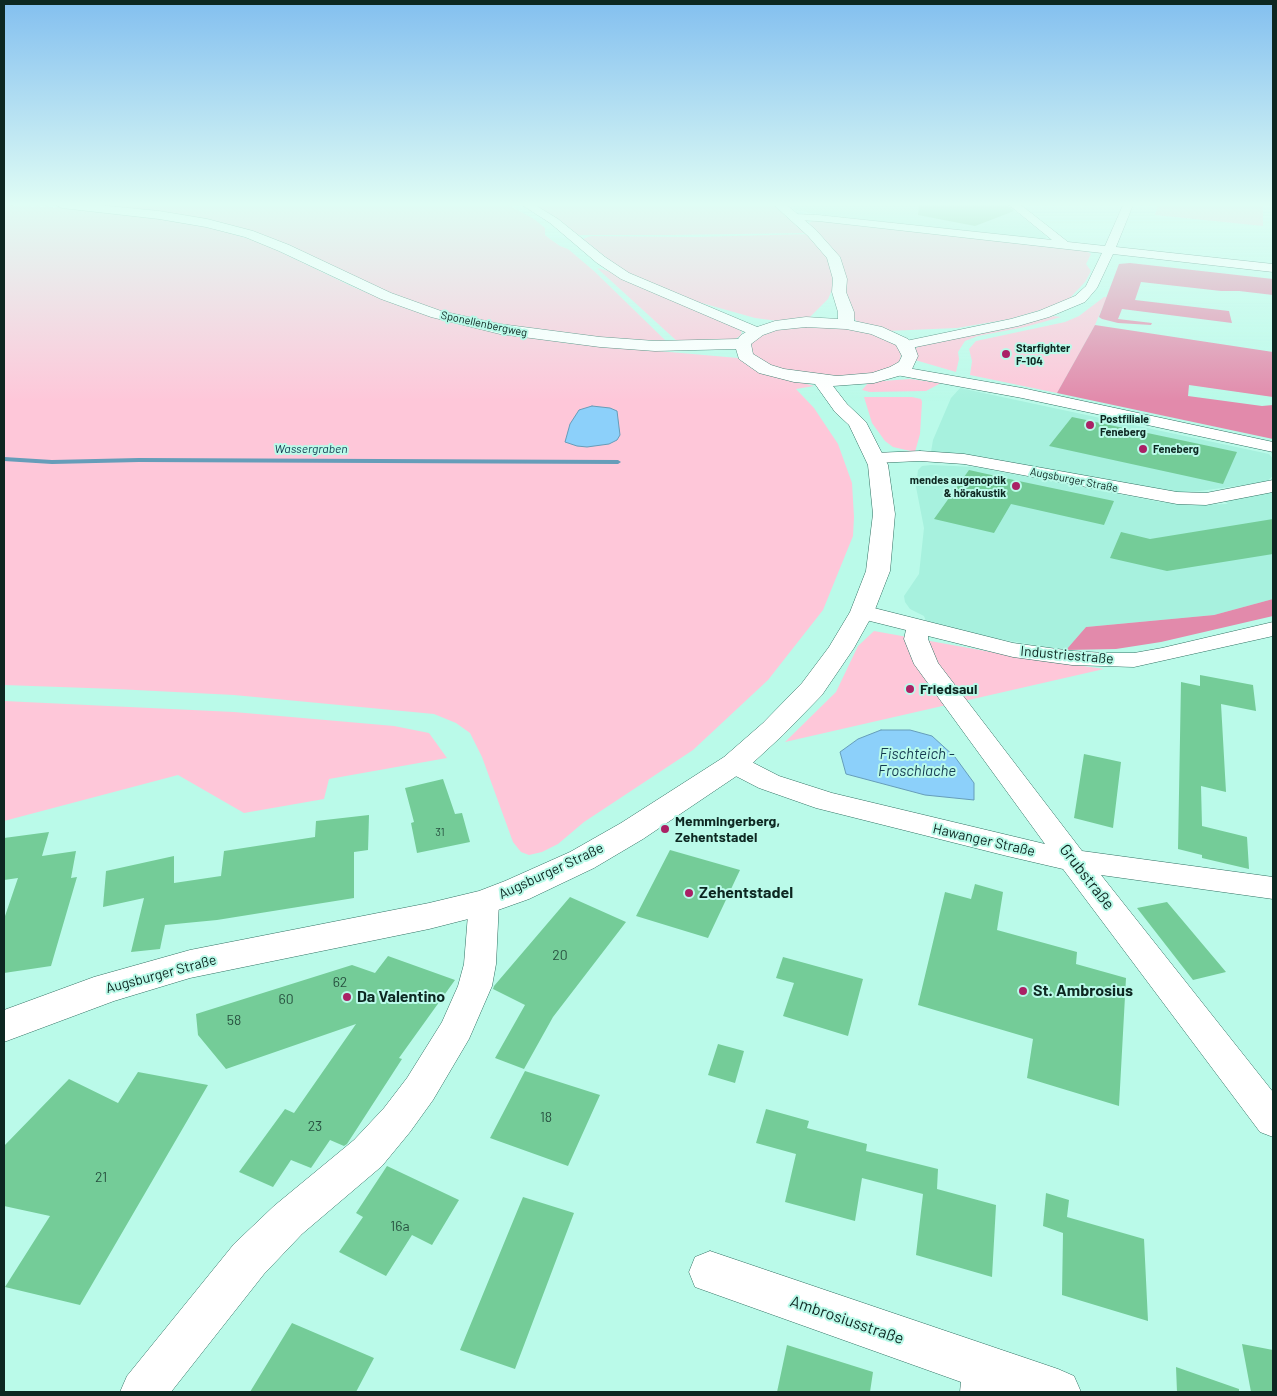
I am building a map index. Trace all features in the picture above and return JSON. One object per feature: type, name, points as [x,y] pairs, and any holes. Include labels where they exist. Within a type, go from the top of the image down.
[{"type":"street","name":"Sponellenbergweg","points":[[330,270],[386,296],[465,321],[546,336],[655,346],[706,353],[744,350]]},
{"type":"street","points":[[616,270],[634,280],[702,307],[734,324],[757,332]]},
{"type":"street","points":[[837,270],[840,280],[839,292],[846,312],[846,324]]},
{"type":"street","points":[[976,330],[891,335],[846,324],[818,322],[775,326],[757,332],[747,338],[744,350],[758,365],[778,373],[822,381],[857,400],[903,359],[976,330],[1044,314],[1080,298],[1091,288],[1100,270]]},
{"type":"street","points":[[818,322],[822,312],[839,292]]},
{"type":"street","points":[[702,307],[775,326]]},
{"type":"street","points":[[891,335],[903,359],[1022,393],[1273,447]]},
{"type":"street","name":"Augsburger Straße","points":[[4,1026],[107,988],[190,964],[429,916],[484,902],[517,890],[582,860],[632,831],[734,764],[773,729],[812,689],[841,648],[862,612],[878,571],[884,514],[878,465],[874,458],[857,400],[841,408],[822,381]]},
{"type":"street","name":"Augsburger Straße","points":[[874,458],[920,456],[964,459],[1177,498],[1223,496],[1273,486]]},
{"type":"street","name":"Industriestraße","points":[[862,612],[918,627],[1042,655],[1105,660],[1134,660],[1272,632]]},
{"type":"street","name":"Grubstraße","points":[[918,627],[916,639],[926,664],[1073,860],[1273,1120]]},
{"type":"street","name":"Hawanger Straße","points":[[734,764],[769,782],[826,801],[1073,860],[1273,888]]},
{"type":"street","points":[[143,1392],[249,1259],[288,1220],[368,1153],[397,1120],[420,1088],[457,1029],[476,986],[480,964],[484,902]]},
{"type":"street","name":"Ambrosiusstraße","points":[[710,1272],[983,1380],[1058,1392]]},
{"type":"shaded area","points":[[4,270],[318,270],[353,287],[405,308],[455,323],[567,343],[738,358],[753,369],[814,386],[796,389],[814,408],[838,444],[852,483],[853,536],[823,610],[768,680],[693,750],[584,822],[558,844],[542,852],[529,855],[521,852],[513,842],[482,757],[470,733],[456,723],[434,714],[234,695],[4,685]]},
{"type":"shaded area","points":[[339,270],[593,270],[666,341],[585,338],[504,327],[435,310],[409,301]]},
{"type":"shaded area","points":[[599,270],[615,273],[732,325],[742,332],[740,336],[732,341],[679,343]]},
{"type":"shaded area","points":[[832,270],[833,274],[832,290],[828,299],[810,317],[778,321],[755,318],[691,300],[623,271]]},
{"type":"shaded area","points":[[838,270],[1091,271],[1085,282],[1069,299],[1057,305],[1010,319],[957,328],[887,331],[858,323],[852,315]]},
{"type":"shaded area","points":[[1117,270],[1194,270],[1273,279],[1273,295],[1141,282],[1135,300],[1229,311],[1232,323],[1122,309],[1118,319],[1152,323],[1151,325],[1118,323],[1099,317]]},
{"type":"shaded area","points":[[1104,297],[1107,297],[1095,325],[1057,393],[970,375],[972,361],[969,349],[976,341],[1065,322],[1079,316]]},
{"type":"shaded area","points":[[1054,316],[1061,317],[1025,327],[978,336],[965,341],[958,352],[959,359],[956,372],[915,360],[916,348],[921,345]]},
{"type":"shaded area","points":[[795,325],[865,330],[895,343],[900,349],[900,360],[896,365],[878,373],[850,378],[774,369],[751,354],[750,343],[761,334]]},
{"type":"shaded area","points":[[1095,325],[1273,352],[1273,397],[1189,385],[1188,396],[1262,406],[1273,405],[1273,439],[1057,393]]},
{"type":"shaded area","points":[[910,379],[941,383],[926,391],[870,392],[862,390],[869,382]]},
{"type":"shaded area","points":[[960,388],[1269,454],[1273,459],[1273,476],[1266,482],[1185,493],[1158,491],[983,457],[931,452],[933,440],[951,398]]},
{"type":"shaded area","points":[[864,397],[912,397],[921,399],[920,434],[915,452],[893,447],[885,441],[872,423]]},
{"type":"shaded area","points":[[922,466],[975,467],[1160,502],[1193,505],[1228,504],[1223,500],[1273,491],[1273,599],[1214,615],[1086,627],[1066,650],[986,637],[926,621],[924,616],[910,609],[905,602],[904,596],[919,574],[924,528],[916,487],[918,470]]},
{"type":"shaded area","points":[[1273,599],[1273,616],[1161,642],[1116,649],[1066,650],[1086,627],[1214,615]]},
{"type":"shaded area","points":[[874,631],[1008,655],[1104,669],[785,742],[836,692],[858,646]]},
{"type":"shaded area","points":[[4,701],[234,712],[394,726],[429,733],[447,758],[329,779],[324,799],[244,813],[178,775],[4,821]]},
{"type":"water","points":[[592,406],[610,408],[617,411],[620,435],[617,440],[609,444],[587,447],[565,442],[570,424],[579,410]]},
{"type":"water","name":"Fischteich - Froschlache","points":[[881,730],[910,730],[932,736],[955,757],[974,783],[974,800],[925,795],[846,774],[840,752],[858,739]]},
{"type":"building","name":"Feneberg","points":[[1072,417],[1237,452],[1223,484],[1049,446]]},
{"type":"building","points":[[969,470],[1114,501],[1104,525],[1011,504],[994,533],[934,519]]},
{"type":"building","points":[[1273,519],[1273,554],[1167,571],[1110,558],[1121,532],[1150,539]]},
{"type":"building","points":[[1200,675],[1253,685],[1256,711],[1221,704],[1226,792],[1201,786],[1202,826],[1247,837],[1249,869],[1202,858],[1202,855],[1178,849],[1181,682],[1200,686]]},
{"type":"building","points":[[1084,754],[1121,762],[1113,828],[1074,818]]},
{"type":"building","points":[[443,779],[455,814],[462,813],[470,842],[417,853],[411,823],[414,822],[405,788]]},
{"type":"building","points":[[369,815],[368,850],[354,852],[354,898],[217,920],[165,925],[160,949],[131,952],[144,898],[103,907],[106,871],[174,856],[174,883],[221,876],[224,851],[315,837],[316,821]]},
{"type":"building","points":[[49,832],[42,856],[76,851],[71,878],[77,877],[51,966],[4,973],[4,919],[18,878],[4,880],[4,838]]},
{"type":"building","name":"Zehentstadel","points":[[670,850],[740,870],[708,938],[636,916]]},
{"type":"building","name":"St. Ambrosius","points":[[975,884],[1003,892],[997,930],[1077,952],[1076,964],[1126,978],[1119,1106],[1027,1078],[1033,1039],[918,1005],[945,892],[971,899]]},
{"type":"building","points":[[570,897],[626,922],[553,1017],[524,1069],[495,1058],[525,1005],[493,989]]},
{"type":"building","points":[[1167,902],[1226,972],[1193,980],[1137,908]]},
{"type":"building","points":[[388,956],[455,980],[399,1058],[402,1059],[347,1144],[344,1146],[330,1140],[311,1168],[291,1160],[273,1187],[239,1172],[285,1109],[294,1113],[356,1024],[226,1069],[198,1035],[196,1014],[352,965],[375,973]]},
{"type":"building","points":[[783,957],[863,979],[848,1036],[783,1016],[794,983],[776,978]]},
{"type":"building","points":[[718,1044],[744,1051],[735,1083],[708,1075]]},
{"type":"building","points":[[525,1071],[600,1095],[568,1166],[490,1138]]},
{"type":"building","points":[[138,1072],[208,1085],[80,1305],[5,1287],[50,1216],[4,1206],[4,1146],[69,1079],[118,1103]]},
{"type":"building","points":[[766,1109],[809,1121],[807,1128],[867,1144],[866,1151],[938,1169],[937,1189],[996,1205],[992,1277],[916,1255],[923,1194],[862,1178],[855,1221],[785,1202],[796,1154],[756,1143]]},
{"type":"building","points":[[387,1166],[459,1200],[432,1245],[412,1235],[386,1276],[339,1252],[363,1217],[356,1213]]},
{"type":"building","points":[[1046,1193],[1069,1200],[1067,1217],[1144,1239],[1148,1321],[1062,1295],[1063,1233],[1043,1226]]},
{"type":"building","points":[[523,1197],[574,1213],[515,1369],[460,1350]]},
{"type":"building","points":[[292,1323],[374,1358],[356,1392],[250,1392]]},
{"type":"building","points":[[1242,1344],[1273,1350],[1273,1392],[1251,1392]]},
{"type":"building","points":[[787,1345],[873,1372],[870,1392],[777,1392]]},
{"type":"building","points":[[1176,1367],[1239,1389],[1239,1392],[1177,1392]]},
{"type":"waterway","name":"Wassergraben","points":[[4,459],[52,462],[139,460],[618,462]]},
{"type":"place","name":"Starfighter F-104","points":[[1006,354]]},
{"type":"place","name":"Postfiliale Feneberg","points":[[1090,425]]},
{"type":"place","name":"Feneberg","points":[[1143,449]]},
{"type":"place","name":"mendes augenoptik & hörakustik","points":[[1016,486]]},
{"type":"place","name":"Friedsaul","points":[[910,689]]},
{"type":"place","name":"Memmingerberg, Zehentstadel","points":[[665,829]]},
{"type":"place","name":"Zehentstadel","points":[[689,893]]},
{"type":"place","name":"St. Ambrosius","points":[[1023,991]]},
{"type":"place","name":"Da Valentino","points":[[347,997]]}]
